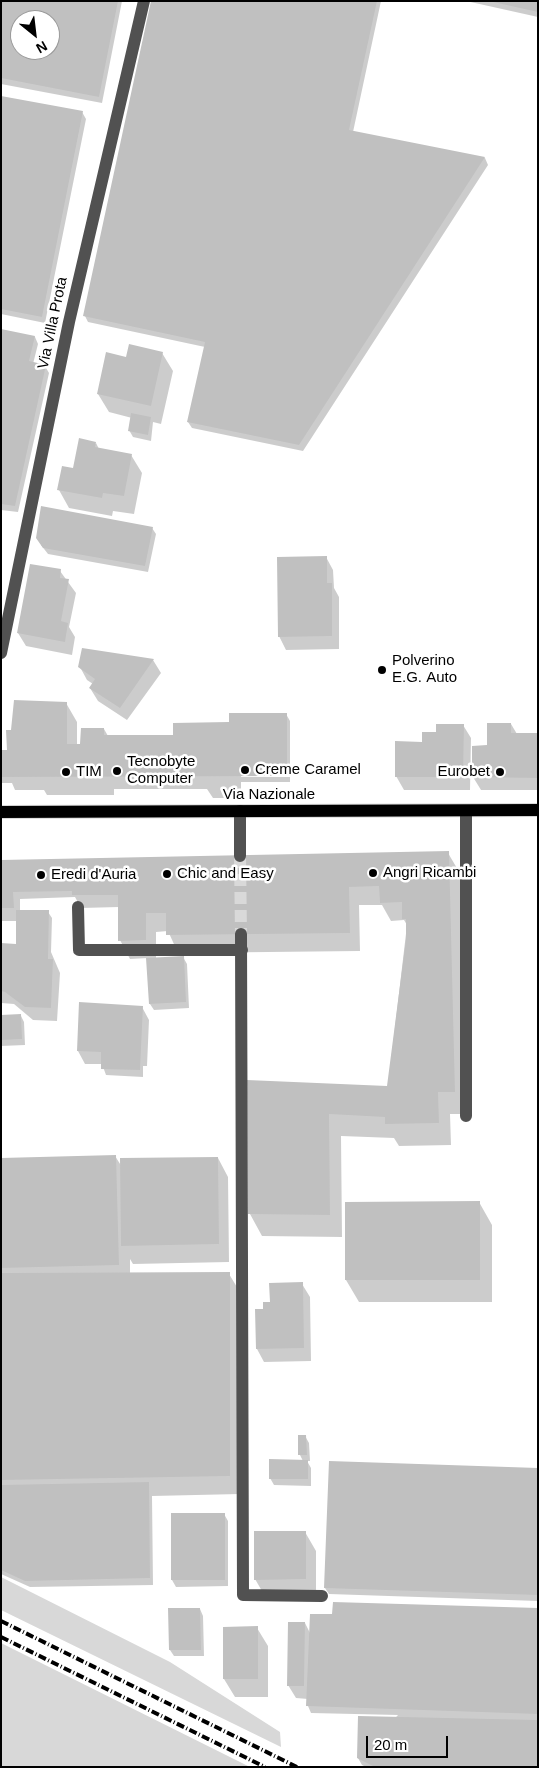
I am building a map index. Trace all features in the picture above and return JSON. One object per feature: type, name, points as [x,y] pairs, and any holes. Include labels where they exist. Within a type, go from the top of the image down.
[{"type":"main road","name":"Via Nazionale","points":[[1,812],[538,810]]},
{"type":"street","name":"Via Villa Prota","points":[[1,653],[69,322],[144,1]]},
{"type":"street","points":[[240,811],[240,856]]},
{"type":"street","points":[[466,811],[466,1116]]},
{"type":"street","points":[[78,907],[79,950],[242,950]]},
{"type":"street","points":[[242,934],[242,1595],[322,1596]]},
{"type":"shaded area","points":[[1,1577],[170,1662],[280,1732],[281,1747],[1,1610]]},
{"type":"shaded area","points":[[1,1643],[250,1767],[1,1767]]},
{"type":"building","points":[[1,1],[118,1],[99,97],[1,78]]},
{"type":"building","points":[[151,1],[377,1],[349,130],[485,157],[299,445],[187,422],[205,342],[83,316]]},
{"type":"building","points":[[538,1],[538,12],[493,2]]},
{"type":"building","points":[[1,96],[83,111],[42,317],[1,309]]},
{"type":"building","points":[[1,329],[35,336],[29,361],[46,365],[15,506],[1,504]]},
{"type":"building","points":[[129,344],[163,352],[151,406],[97,394],[106,352],[126,357]]},
{"type":"building","points":[[131,413],[151,417],[148,435],[128,431]]},
{"type":"building","points":[[79,438],[96,442],[95,447],[132,454],[124,496],[103,493],[102,498],[57,490],[62,466],[73,468]]},
{"type":"building","points":[[41,506],[153,527],[145,566],[43,548],[36,538]]},
{"type":"building","points":[[327,556],[327,583],[332,583],[332,636],[278,637],[277,557]]},
{"type":"building","points":[[30,564],[61,569],[60,578],[69,579],[61,621],[68,623],[65,642],[17,633]]},
{"type":"building","points":[[82,648],[154,659],[120,708],[89,688],[95,679],[78,667]]},
{"type":"building","points":[[14,700],[67,702],[67,744],[80,744],[81,728],[104,728],[104,735],[173,735],[173,723],[229,722],[229,713],[287,713],[287,776],[1,777],[1,750],[7,750],[6,730],[11,730]]},
{"type":"building","points":[[487,723],[511,723],[511,733],[538,733],[538,778],[472,777],[472,746],[487,745]]},
{"type":"building","points":[[436,724],[464,724],[463,777],[395,777],[395,741],[422,742],[422,732],[436,732]]},
{"type":"building","points":[[449,851],[455,1092],[438,1092],[439,1123],[385,1124],[385,1117],[329,1114],[330,1215],[248,1214],[247,1080],[387,1086],[406,939],[406,919],[402,919],[402,902],[380,903],[379,886],[349,887],[350,933],[166,935],[166,913],[146,913],[146,940],[118,941],[118,895],[72,895],[72,891],[13,892],[14,908],[1,908],[1,860]]},
{"type":"building","points":[[16,910],[49,910],[48,959],[53,959],[51,1008],[25,1007],[1,991],[1,943],[16,944]]},
{"type":"building","points":[[184,956],[186,1002],[149,1004],[146,958]]},
{"type":"building","points":[[79,1002],[143,1006],[140,1070],[101,1069],[101,1052],[77,1051]]},
{"type":"building","points":[[21,1014],[22,1039],[1,1040],[1,1015]]},
{"type":"building","points":[[116,1155],[119,1265],[1,1268],[1,1158]]},
{"type":"building","points":[[218,1157],[219,1244],[121,1246],[120,1158]]},
{"type":"building","points":[[480,1201],[480,1280],[345,1280],[345,1202]]},
{"type":"building","points":[[230,1272],[230,1476],[1,1480],[1,1273]]},
{"type":"building","points":[[303,1282],[304,1348],[256,1349],[255,1309],[263,1309],[263,1302],[270,1302],[269,1283]]},
{"type":"building","points":[[298,1435],[306,1435],[307,1455],[298,1455]]},
{"type":"building","points":[[269,1459],[308,1460],[308,1479],[269,1479]]},
{"type":"building","points":[[329,1461],[538,1468],[538,1595],[324,1588]]},
{"type":"building","points":[[149,1482],[150,1578],[25,1581],[1,1570],[1,1485]]},
{"type":"building","points":[[171,1513],[225,1513],[225,1580],[171,1580]]},
{"type":"building","points":[[254,1531],[306,1531],[306,1579],[254,1580]]},
{"type":"building","points":[[333,1602],[538,1608],[538,1714],[306,1706],[310,1614],[332,1614]]},
{"type":"building","points":[[168,1608],[200,1608],[201,1650],[169,1650]]},
{"type":"building","points":[[288,1622],[305,1622],[304,1686],[287,1686]]},
{"type":"building","points":[[258,1626],[258,1679],[223,1679],[223,1627]]},
{"type":"building","points":[[358,1716],[538,1720],[538,1767],[375,1767],[357,1758]]},
{"type":"tunnel","points":[[240,856],[241,934]]},
{"type":"railway","points":[[1,1621],[297,1767]]},
{"type":"railway","points":[[1,1637],[265,1767]]},
{"type":"place","name":"Polverino E.G. Auto","points":[[382,670]]},
{"type":"place","name":"Creme Caramel","points":[[245,770]]},
{"type":"place","name":"Tecnobyte Computer","points":[[117,771]]},
{"type":"place","name":"TIM","points":[[66,772]]},
{"type":"place","name":"Eurobet","points":[[500,772]]},
{"type":"place","name":"Angri Ricambi","points":[[373,873]]},
{"type":"place","name":"Chic and Easy","points":[[167,874]]},
{"type":"place","name":"Eredi d'Auria","points":[[41,875]]}]
